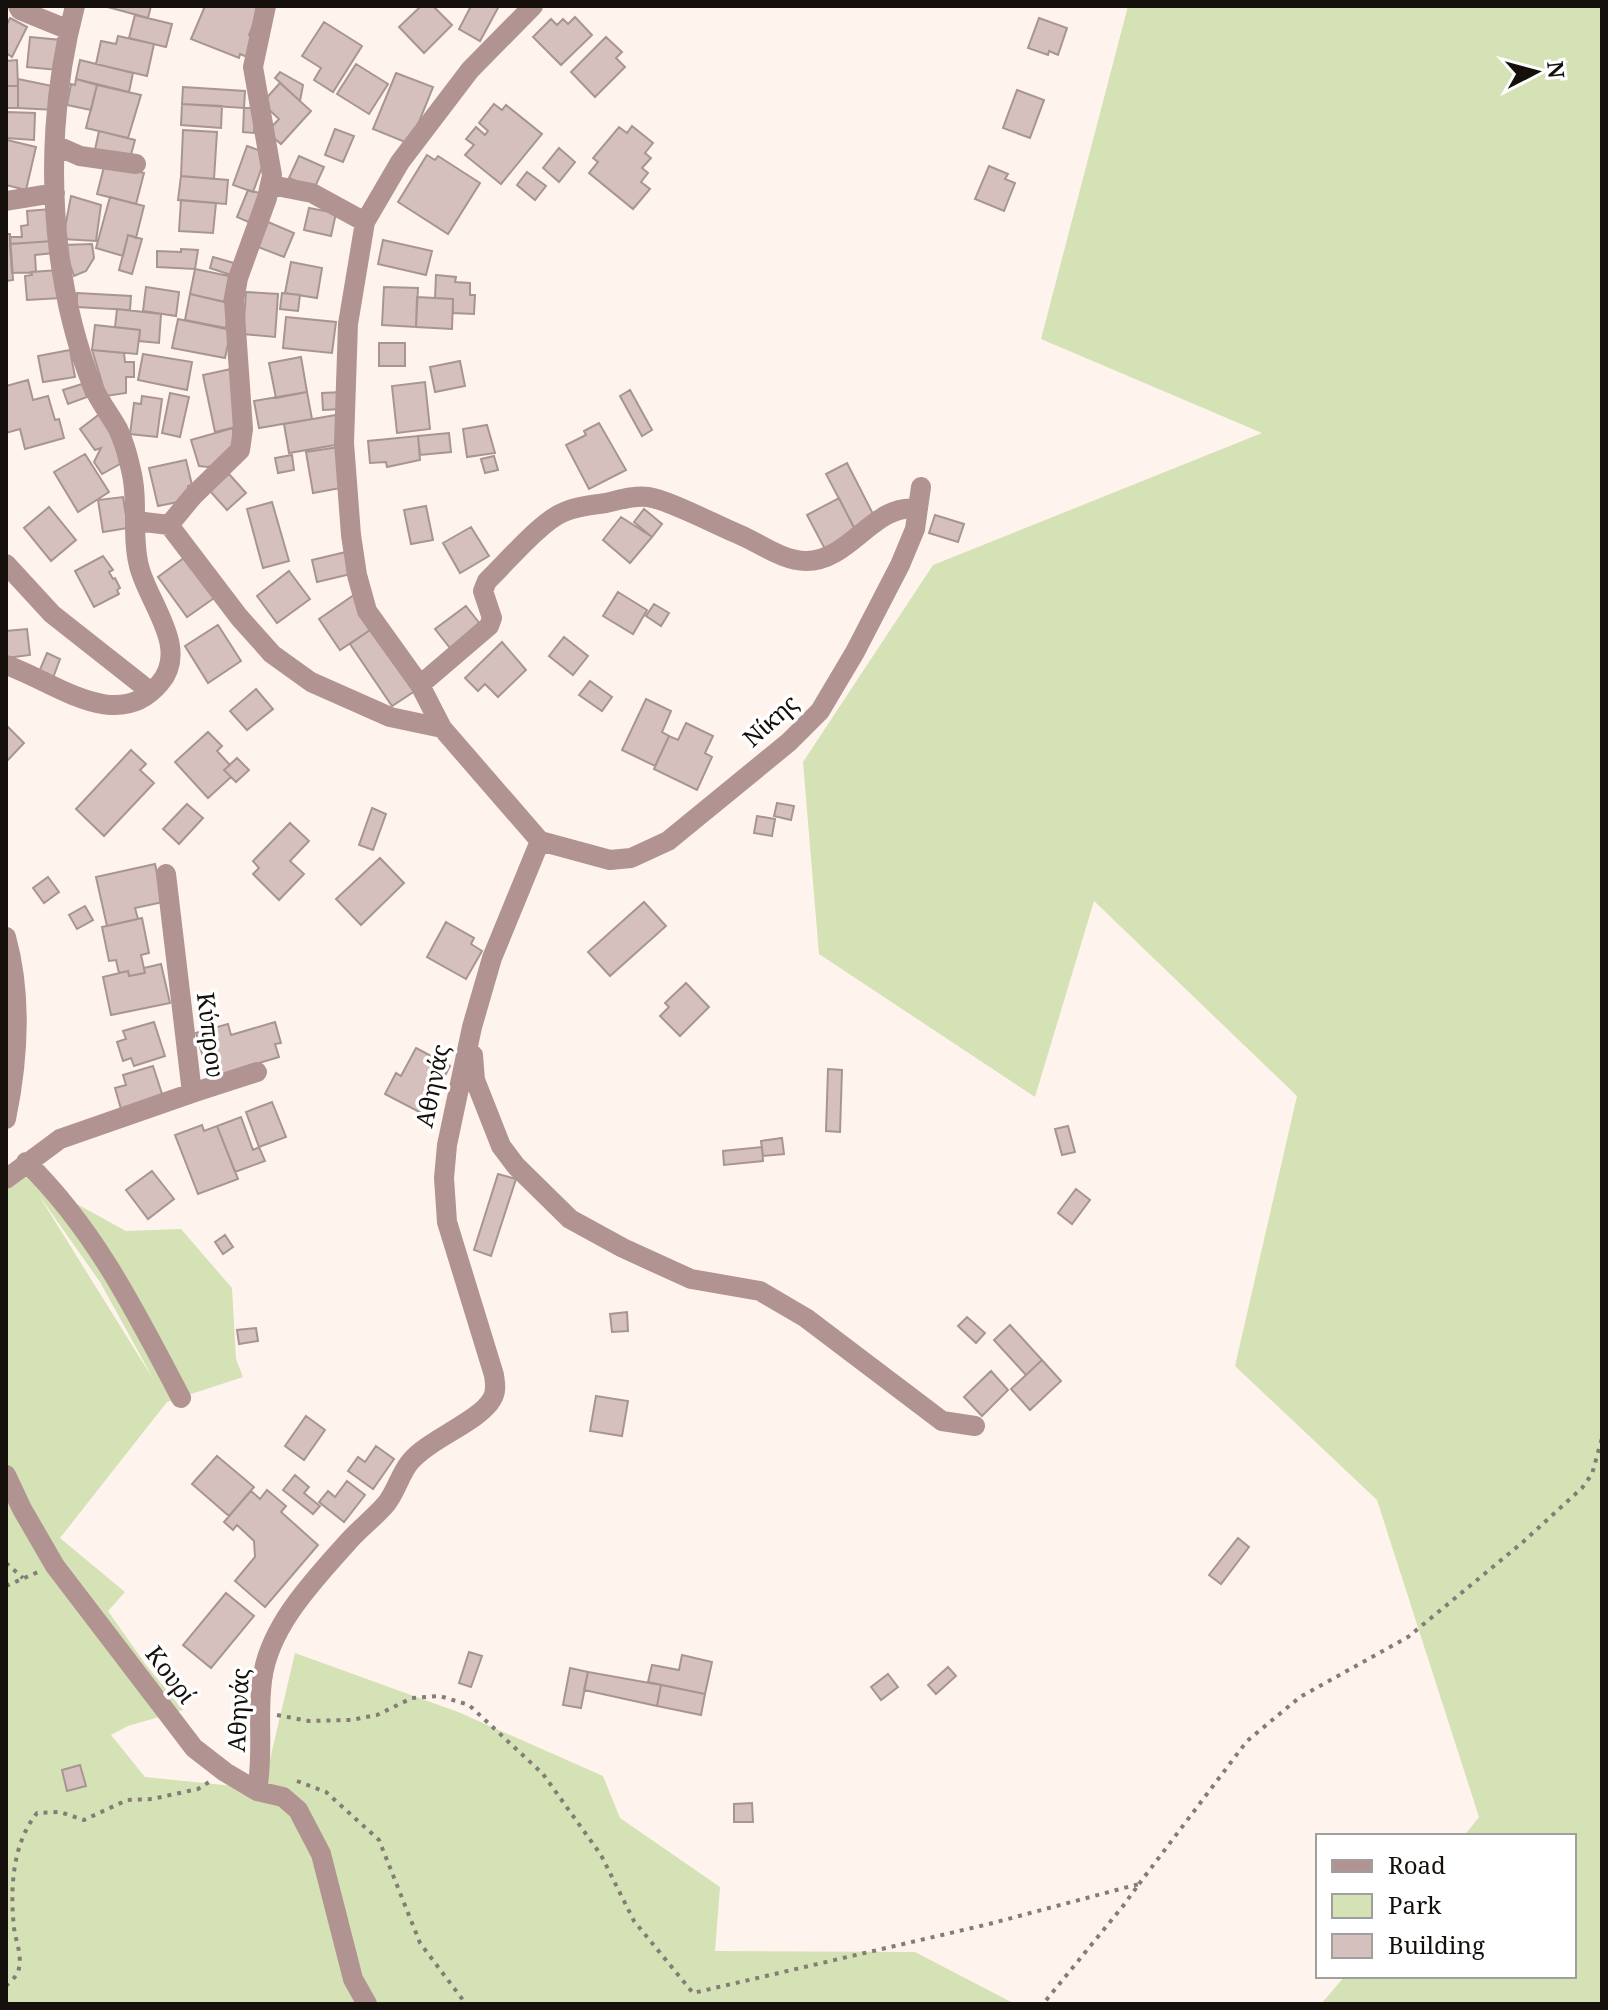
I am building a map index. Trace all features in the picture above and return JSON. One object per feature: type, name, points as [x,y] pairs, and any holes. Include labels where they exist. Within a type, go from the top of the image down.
[{"type":"street","points":[[18,6],[20,10],[69,30]]},
{"type":"street","points":[[6,665],[107,706],[133,703],[151,692],[170,669],[173,655],[140,569],[136,550],[133,481],[124,447],[81,356],[59,253],[55,120],[75,6]]},
{"type":"street","points":[[169,525],[193,496],[240,450],[243,429],[234,328],[235,290],[271,185],[272,167],[253,67],[266,6]]},
{"type":"street","points":[[525,8],[470,70],[400,162],[365,222],[348,324],[344,443],[351,535],[367,611],[420,685],[442,728],[540,841]]},
{"type":"street","points":[[55,145],[80,156],[136,164]]},
{"type":"street","points":[[271,185],[312,193],[365,222]]},
{"type":"street","points":[[6,201],[55,193]]},
{"type":"street","name":"Νίκης","points":[[540,841],[610,860],[631,858],[668,841],[789,742],[820,711],[855,652],[915,529],[921,487]]},
{"type":"street","points":[[420,685],[489,626],[492,618],[483,591],[487,581],[551,519],[565,511],[649,497],[749,538],[791,559],[807,561],[825,559],[841,551],[900,508],[918,509]]},
{"type":"street","points":[[136,521],[169,525],[239,617],[272,654],[311,682],[390,717],[442,728]]},
{"type":"street","points":[[6,564],[52,614],[151,692]]},
{"type":"street","name":"Αθηνάς","points":[[257,1791],[261,1769],[262,1681],[271,1647],[292,1610],[347,1542],[387,1503],[410,1462],[485,1408],[496,1388],[447,1222],[444,1178],[447,1145],[472,1027],[492,958],[540,841]]},
{"type":"street","name":"Κύπρου","points":[[6,1179],[60,1139],[192,1093],[166,874]]},
{"type":"street","points":[[6,937],[15,1004],[15,1075],[6,1119]]},
{"type":"street","points":[[472,1027],[475,1080],[501,1146],[516,1166],[570,1219],[623,1248],[691,1279],[760,1291],[806,1318],[942,1421],[975,1426]]},
{"type":"street","points":[[192,1093],[257,1072]]},
{"type":"street","points":[[26,1162],[50,1185],[99,1250],[122,1286],[181,1398]]},
{"type":"street","name":"Κουρί","points":[[6,1475],[55,1566],[183,1736],[200,1755],[225,1772],[257,1791],[283,1797],[298,1810],[321,1854],[353,1979],[367,2004]]},
{"type":"path","points":[[1043,2004],[1123,1906],[1247,1741],[1300,1697],[1408,1637],[1523,1542],[1582,1488],[1592,1474],[1602,1438]]},
{"type":"path","points":[[6,1563],[23,1578]]},
{"type":"path","points":[[6,1586],[55,1566]]},
{"type":"path","points":[[261,1712],[309,1721],[351,1720],[377,1715],[412,1698],[440,1696],[469,1705],[543,1774],[601,1855],[634,1921],[693,1993],[989,1924],[1139,1884]]},
{"type":"path","points":[[261,1769],[326,1792],[379,1840],[420,1943],[466,2004]]},
{"type":"path","points":[[6,1986],[18,1974],[20,1954],[14,1931],[13,1903],[17,1850],[23,1830],[37,1813],[60,1812],[84,1820],[127,1800],[152,1799],[198,1789],[225,1772]]},
{"type":"green space","points":[[1128,6],[1602,6],[1602,2004],[1321,2004],[1343,1978],[1576,1978],[1576,1834],[1466,1834],[1479,1817],[1377,1500],[1235,1366],[1297,1096],[1094,901],[1035,1097],[819,954],[803,762],[933,565],[1262,433],[1041,339]]},
{"type":"green space","points":[[26,1176],[126,1231],[181,1229],[232,1288],[236,1359],[243,1377],[167,1402],[60,1538],[125,1592],[108,1611],[183,1710],[128,1726],[111,1735],[145,1777],[263,1789],[295,1653],[458,1712],[603,1776],[620,1818],[720,1887],[715,1951],[915,1952],[1015,2004],[6,2004],[6,1191]],"holes":[[[38,1194],[100,1282],[155,1382]]]},
{"type":"building","points":[[104,6],[151,6],[148,18]]},
{"type":"building","points":[[205,6],[261,6],[249,35],[255,38],[247,57],[240,54],[239,58],[191,39]]},
{"type":"building","points":[[421,6],[433,6],[452,25],[424,53],[399,27]]},
{"type":"building","points":[[471,6],[499,6],[480,41],[459,29]]},
{"type":"building","points":[[135,15],[172,24],[166,47],[129,38]]},
{"type":"building","points":[[575,17],[592,35],[561,65],[533,37],[551,19],[557,25],[563,19],[568,24]]},
{"type":"building","points":[[10,18],[27,27],[12,57],[6,53],[6,26]]},
{"type":"building","points":[[1039,18],[1067,28],[1058,55],[1028,48]]},
{"type":"building","points":[[324,22],[362,46],[333,92],[314,80],[321,68],[302,56]]},
{"type":"building","points":[[118,36],[154,44],[147,76],[96,64],[101,41],[116,44]]},
{"type":"building","points":[[30,37],[61,40],[58,70],[27,67]]},
{"type":"building","points":[[606,37],[622,52],[616,58],[625,67],[595,97],[571,72]]},
{"type":"building","points":[[17,60],[18,86],[6,86],[6,61]]},
{"type":"building","points":[[80,60],[133,73],[129,92],[76,79]]},
{"type":"building","points":[[356,64],[388,84],[369,114],[337,94]]},
{"type":"building","points":[[280,72],[303,85],[300,101],[275,78]]},
{"type":"building","points":[[396,73],[433,87],[410,144],[373,129]]},
{"type":"building","points":[[18,79],[57,87],[55,110],[18,108]]},
{"type":"building","points":[[76,79],[97,85],[91,110],[67,105],[71,84],[75,85]]},
{"type":"building","points":[[280,83],[311,111],[281,144],[267,132],[279,119],[262,103]]},
{"type":"building","points":[[97,85],[141,95],[128,138],[86,128]]},
{"type":"building","points":[[6,86],[18,86],[18,108],[6,108]]},
{"type":"building","points":[[183,87],[245,91],[244,108],[182,104]]},
{"type":"building","points":[[1017,90],[1044,100],[1030,138],[1003,128]]},
{"type":"building","points":[[182,104],[222,106],[221,128],[181,125]]},
{"type":"building","points":[[494,104],[502,110],[506,105],[542,134],[501,184],[465,155],[474,145],[466,139],[476,127],[485,135],[488,131],[479,123]]},
{"type":"building","points":[[244,108],[255,108],[254,133],[243,132]]},
{"type":"building","points":[[6,112],[35,113],[34,140],[6,138]]},
{"type":"building","points":[[632,126],[653,143],[645,153],[651,158],[642,168],[648,173],[641,182],[650,189],[633,209],[589,173],[598,162],[593,158],[619,127],[627,133]]},
{"type":"building","points":[[335,129],[354,136],[343,162],[325,155]]},
{"type":"building","points":[[183,130],[217,132],[214,179],[181,176]]},
{"type":"building","points":[[99,131],[135,140],[129,162],[94,154]]},
{"type":"building","points":[[7,140],[36,147],[26,190],[6,185]]},
{"type":"building","points":[[247,146],[267,153],[253,192],[233,185]]},
{"type":"building","points":[[559,148],[575,162],[559,182],[543,168]]},
{"type":"building","points":[[427,155],[435,160],[438,156],[480,183],[448,234],[398,202]]},
{"type":"building","points":[[299,156],[324,167],[314,189],[289,178]]},
{"type":"building","points":[[105,163],[144,173],[136,204],[97,194]]},
{"type":"building","points":[[989,166],[1008,174],[1005,179],[1015,183],[1004,211],[975,199]]},
{"type":"building","points":[[527,172],[546,186],[535,200],[517,185]]},
{"type":"building","points":[[181,176],[228,180],[226,204],[178,200]]},
{"type":"building","points":[[248,190],[264,194],[253,224],[237,217]]},
{"type":"building","points":[[71,196],[101,205],[96,241],[63,239]]},
{"type":"building","points":[[110,197],[144,206],[136,238],[128,235],[123,256],[96,248]]},
{"type":"building","points":[[181,200],[216,203],[213,233],[179,231]]},
{"type":"building","points":[[309,208],[336,213],[331,236],[304,230]]},
{"type":"building","points":[[51,209],[53,241],[10,244],[10,237],[22,237],[21,226],[28,225],[27,211]]},
{"type":"building","points":[[268,222],[294,233],[284,257],[258,247]]},
{"type":"building","points":[[6,234],[10,234],[13,280],[6,281]]},
{"type":"building","points":[[128,235],[142,239],[132,274],[119,270]]},
{"type":"building","points":[[383,240],[432,251],[426,275],[378,264]]},
{"type":"building","points":[[53,241],[54,253],[35,255],[36,272],[12,273],[10,244]]},
{"type":"building","points":[[92,244],[94,258],[86,271],[74,276],[63,245]]},
{"type":"building","points":[[181,249],[198,250],[195,269],[157,267],[157,251],[181,252]]},
{"type":"building","points":[[213,257],[234,263],[231,275],[210,268]]},
{"type":"building","points":[[291,262],[322,268],[317,298],[285,293]]},
{"type":"building","points":[[195,269],[229,276],[224,302],[190,294]]},
{"type":"building","points":[[59,270],[61,298],[27,300],[25,276],[32,275],[31,272]]},
{"type":"building","points":[[436,275],[456,277],[455,282],[470,283],[470,295],[475,295],[474,314],[453,313],[453,299],[435,298]]},
{"type":"building","points":[[146,287],[179,292],[176,316],[143,311]]},
{"type":"building","points":[[384,287],[418,288],[416,327],[382,325]]},
{"type":"building","points":[[246,292],[278,294],[275,337],[243,334]]},
{"type":"building","points":[[77,293],[131,296],[130,310],[77,307]]},
{"type":"building","points":[[282,293],[300,295],[298,311],[280,309]]},
{"type":"building","points":[[190,294],[230,303],[226,328],[185,320]]},
{"type":"building","points":[[417,297],[453,299],[452,329],[416,327]]},
{"type":"building","points":[[117,309],[161,314],[159,343],[139,341],[140,330],[115,327]]},
{"type":"building","points":[[286,317],[336,322],[332,353],[283,348]]},
{"type":"building","points":[[178,319],[231,330],[225,358],[172,348]]},
{"type":"building","points":[[95,325],[140,330],[137,354],[92,350]]},
{"type":"building","points":[[379,343],[405,343],[405,366],[379,366]]},
{"type":"building","points":[[70,350],[75,377],[43,382],[38,356]]},
{"type":"building","points":[[92,350],[124,353],[125,362],[134,362],[134,377],[126,377],[126,393],[106,396]]},
{"type":"building","points":[[143,354],[192,362],[187,390],[138,380]]},
{"type":"building","points":[[301,357],[307,392],[276,398],[269,363]]},
{"type":"building","points":[[460,361],[465,386],[435,392],[430,367]]},
{"type":"building","points":[[231,369],[240,426],[215,432],[203,375]]},
{"type":"building","points":[[28,380],[33,400],[48,396],[64,438],[25,449],[20,429],[6,433],[6,386]]},
{"type":"building","points":[[425,382],[430,429],[397,433],[392,386]]},
{"type":"building","points":[[82,384],[87,397],[68,404],[63,390]]},
{"type":"building","points":[[630,390],[652,430],[642,436],[620,396]]},
{"type":"building","points":[[307,392],[312,419],[259,428],[254,401]]},
{"type":"building","points":[[342,392],[343,409],[323,410],[322,393]]},
{"type":"building","points":[[170,393],[189,397],[180,437],[162,433]]},
{"type":"building","points":[[142,396],[162,399],[157,437],[130,434],[134,403],[141,404]]},
{"type":"building","points":[[101,413],[115,433],[120,464],[102,474],[94,462],[101,448],[95,450],[80,429]]},
{"type":"building","points":[[336,415],[341,444],[289,453],[284,424]]},
{"type":"building","points":[[599,423],[626,470],[589,489],[566,445],[586,435],[584,431]]},
{"type":"building","points":[[487,425],[495,453],[467,457],[463,429]]},
{"type":"building","points":[[233,428],[234,451],[223,462],[208,467],[199,466],[191,440]]},
{"type":"building","points":[[449,433],[451,452],[420,455],[418,436]]},
{"type":"building","points":[[418,436],[420,460],[387,467],[386,462],[370,463],[368,441]]},
{"type":"building","points":[[339,447],[346,487],[313,493],[306,452]]},
{"type":"building","points":[[85,454],[109,492],[78,512],[54,472]]},
{"type":"building","points":[[292,455],[294,470],[278,473],[275,458]]},
{"type":"building","points":[[494,456],[498,470],[485,473],[481,459]]},
{"type":"building","points":[[186,460],[192,485],[188,486],[188,500],[158,506],[149,468]]},
{"type":"building","points":[[847,463],[875,518],[855,529],[826,474]]},
{"type":"building","points":[[229,474],[246,493],[227,510],[210,491]]},
{"type":"building","points":[[123,497],[128,528],[103,532],[98,500]]},
{"type":"building","points":[[839,498],[858,536],[827,553],[807,515]]},
{"type":"building","points":[[272,502],[289,561],[263,568],[247,509]]},
{"type":"building","points":[[426,506],[433,540],[411,544],[404,510]]},
{"type":"building","points":[[49,507],[76,540],[51,561],[24,528]]},
{"type":"building","points":[[644,509],[662,524],[652,537],[634,522]]},
{"type":"building","points":[[935,515],[964,524],[958,542],[929,533]]},
{"type":"building","points":[[621,517],[652,537],[630,563],[603,540]]},
{"type":"building","points":[[471,527],[489,556],[460,573],[443,543]]},
{"type":"building","points":[[350,551],[355,573],[317,582],[312,560]]},
{"type":"building","points":[[188,555],[217,596],[187,617],[158,577]]},
{"type":"building","points":[[103,556],[113,570],[109,572],[120,588],[117,590],[119,594],[94,607],[75,571]]},
{"type":"building","points":[[289,571],[310,599],[277,623],[257,596]]},
{"type":"building","points":[[618,592],[647,610],[633,634],[603,616]]},
{"type":"building","points":[[354,595],[376,626],[340,650],[319,619]]},
{"type":"building","points":[[654,604],[669,613],[661,626],[646,616]]},
{"type":"building","points":[[466,606],[484,629],[454,653],[435,629]]},
{"type":"building","points":[[218,625],[241,661],[208,683],[185,646]]},
{"type":"building","points":[[376,626],[418,689],[392,706],[350,644]]},
{"type":"building","points":[[27,629],[30,655],[6,658],[6,631]]},
{"type":"building","points":[[564,637],[588,656],[573,675],[549,656]]},
{"type":"building","points":[[502,642],[526,670],[498,697],[485,684],[478,691],[465,678]]},
{"type":"building","points":[[47,653],[60,659],[53,678],[39,672]]},
{"type":"building","points":[[590,681],[612,697],[602,711],[579,695]]},
{"type":"building","points":[[256,689],[273,709],[247,730],[230,711]]},
{"type":"building","points":[[646,699],[671,711],[662,732],[669,736],[655,766],[622,750]]},
{"type":"building","points":[[686,723],[713,736],[705,753],[712,757],[697,790],[654,769],[669,736],[678,740]]},
{"type":"building","points":[[6,725],[24,743],[6,762]]},
{"type":"building","points":[[208,732],[222,746],[217,751],[230,765],[224,770],[231,777],[208,798],[175,762]]},
{"type":"building","points":[[131,750],[146,764],[140,770],[154,783],[104,836],[76,809]]},
{"type":"building","points":[[237,758],[249,770],[236,782],[224,770]]},
{"type":"building","points":[[777,803],[794,806],[791,820],[774,816]]},
{"type":"building","points":[[187,804],[203,818],[179,844],[163,829]]},
{"type":"building","points":[[372,808],[386,814],[373,850],[359,845]]},
{"type":"building","points":[[757,816],[775,819],[772,836],[754,833]]},
{"type":"building","points":[[290,823],[309,841],[290,861],[304,874],[279,900],[253,874],[259,868],[253,861]]},
{"type":"building","points":[[380,858],[404,883],[361,925],[336,899]]},
{"type":"building","points":[[155,864],[163,902],[135,908],[138,919],[107,926],[96,877]]},
{"type":"building","points":[[48,877],[59,892],[44,903],[33,888]]},
{"type":"building","points":[[644,902],[666,926],[610,976],[588,952]]},
{"type":"building","points":[[85,906],[93,920],[77,929],[69,915]]},
{"type":"building","points":[[142,918],[149,953],[141,955],[145,973],[129,976],[128,971],[119,973],[116,960],[109,961],[102,927]]},
{"type":"building","points":[[446,922],[474,938],[471,944],[482,951],[466,979],[427,957]]},
{"type":"building","points":[[161,964],[170,1003],[111,1015],[103,977],[128,971],[129,976],[145,973],[144,968]]},
{"type":"building","points":[[686,983],[709,1007],[680,1036],[660,1016],[669,1007],[665,1003]]},
{"type":"building","points":[[154,1022],[165,1056],[134,1066],[131,1058],[123,1061],[117,1042],[126,1039],[123,1031]]},
{"type":"building","points":[[275,1022],[281,1043],[275,1044],[279,1057],[209,1078],[196,1033],[228,1024],[231,1035]]},
{"type":"building","points":[[416,1048],[450,1066],[425,1115],[385,1094],[396,1073],[401,1076]]},
{"type":"building","points":[[153,1066],[163,1097],[121,1109],[115,1088],[126,1085],[123,1075]]},
{"type":"building","points":[[828,1069],[842,1070],[840,1132],[826,1131]]},
{"type":"building","points":[[272,1102],[286,1137],[259,1147],[246,1112]]},
{"type":"building","points":[[241,1117],[253,1150],[259,1147],[265,1161],[235,1172],[217,1126]]},
{"type":"building","points":[[202,1125],[204,1131],[217,1126],[238,1179],[198,1194],[175,1135]]},
{"type":"building","points":[[1068,1126],[1075,1152],[1062,1155],[1055,1129]]},
{"type":"building","points":[[782,1138],[784,1154],[763,1156],[761,1141]]},
{"type":"building","points":[[762,1147],[763,1161],[724,1165],[723,1151]]},
{"type":"building","points":[[152,1171],[174,1199],[148,1219],[126,1190]]},
{"type":"building","points":[[498,1174],[516,1179],[491,1256],[474,1250]]},
{"type":"building","points":[[1076,1189],[1090,1200],[1072,1224],[1058,1213]]},
{"type":"building","points":[[225,1235],[233,1247],[223,1254],[215,1242]]},
{"type":"building","points":[[627,1312],[628,1331],[612,1332],[610,1314]]},
{"type":"building","points":[[967,1317],[985,1333],[976,1343],[958,1326]]},
{"type":"building","points":[[1010,1325],[1042,1360],[1026,1375],[994,1340]]},
{"type":"building","points":[[256,1328],[258,1341],[239,1344],[237,1330]]},
{"type":"building","points":[[1042,1360],[1061,1381],[1030,1410],[1011,1389]]},
{"type":"building","points":[[991,1371],[1008,1390],[982,1416],[964,1397]]},
{"type":"building","points":[[596,1396],[628,1401],[622,1436],[590,1431]]},
{"type":"building","points":[[306,1416],[325,1430],[304,1460],[285,1446]]},
{"type":"building","points":[[376,1446],[394,1459],[373,1489],[348,1471],[358,1457],[365,1462]]},
{"type":"building","points":[[217,1456],[254,1487],[229,1516],[192,1484]]},
{"type":"building","points":[[295,1475],[309,1487],[304,1493],[320,1506],[313,1514],[283,1490]]},
{"type":"building","points":[[347,1481],[365,1495],[344,1522],[319,1502],[328,1491],[335,1497]]},
{"type":"building","points":[[267,1490],[286,1506],[281,1512],[318,1545],[265,1607],[235,1581],[255,1557],[254,1541],[237,1525],[233,1530],[224,1522],[251,1491],[260,1499]]},
{"type":"building","points":[[1238,1538],[1249,1547],[1221,1584],[1209,1575]]},
{"type":"building","points":[[226,1593],[254,1616],[211,1668],[183,1645]]},
{"type":"building","points":[[469,1652],[482,1656],[471,1687],[459,1683]]},
{"type":"building","points":[[682,1655],[712,1662],[705,1694],[648,1682],[652,1665],[679,1670]]},
{"type":"building","points":[[948,1667],[956,1676],[936,1694],[928,1685]]},
{"type":"building","points":[[570,1668],[588,1672],[581,1708],[563,1705]]},
{"type":"building","points":[[588,1672],[661,1685],[657,1706],[584,1690]]},
{"type":"building","points":[[888,1674],[898,1687],[881,1700],[871,1687]]},
{"type":"building","points":[[661,1685],[705,1694],[701,1715],[657,1706]]},
{"type":"building","points":[[80,1765],[86,1786],[67,1791],[62,1770]]},
{"type":"building","points":[[752,1803],[753,1822],[734,1822],[734,1804]]}]
